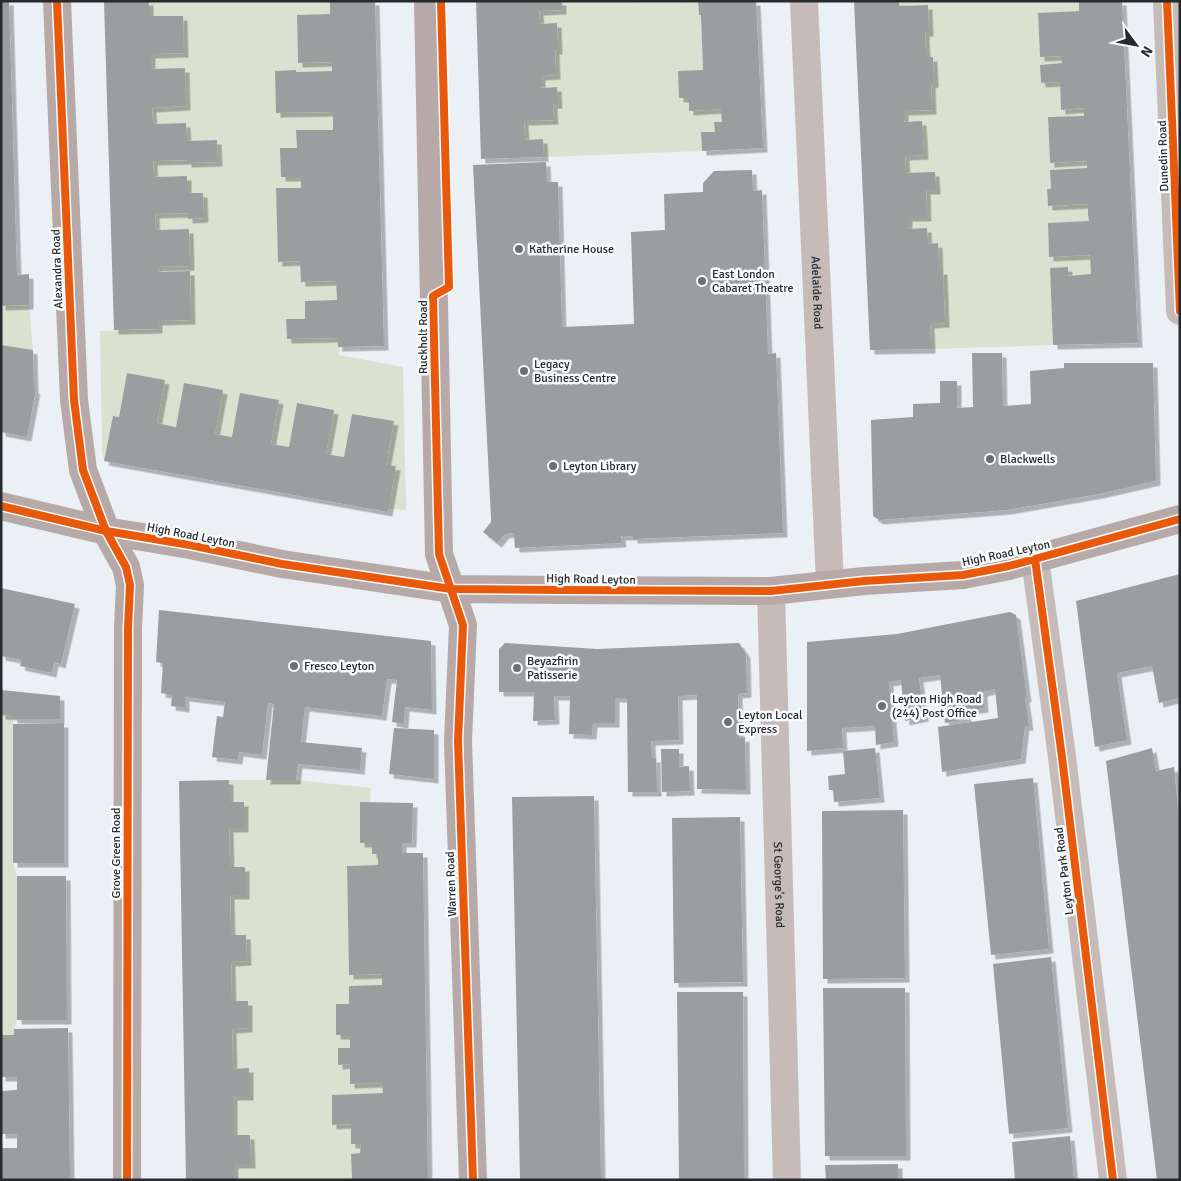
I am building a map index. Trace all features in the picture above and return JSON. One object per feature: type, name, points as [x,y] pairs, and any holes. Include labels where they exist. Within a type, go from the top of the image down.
[{"type":"main road","name":"Alexandra Road","points":[[57,1],[74,400],[83,470],[106,531]]},
{"type":"main road","name":"Ruckholt Road","points":[[428,1],[439,554],[451,589]]},
{"type":"main road","name":"High Road Leyton","points":[[1,506],[106,531],[190,545],[282,564],[451,589],[771,591],[830,584],[962,575],[1009,566],[1180,520]]},
{"type":"main road","name":"Grove Green Road","points":[[106,531],[126,567],[130,585],[128,628],[127,1180]]},
{"type":"main road","name":"Warren Road","points":[[451,589],[463,626],[458,742],[473,1180]]},
{"type":"street","name":"Adelaide Road","points":[[804,1],[830,584]]},
{"type":"street","name":"Dunedin Road","points":[[1167,1],[1180,311]]},
{"type":"street","name":"Leyton Park Road","points":[[1035,559],[1062,757],[1113,1180]]},
{"type":"street","name":"St George's Road","points":[[771,591],[787,1180]]},
{"type":"green space","points":[[149,1],[330,1],[330,14],[297,16],[298,63],[332,62],[332,71],[275,71],[277,113],[333,112],[333,130],[296,130],[297,148],[280,149],[281,177],[301,177],[301,188],[276,188],[278,262],[300,261],[301,282],[336,281],[337,300],[305,301],[305,319],[286,319],[287,339],[337,338],[338,347],[340,347],[339,355],[403,367],[406,510],[388,509],[396,466],[386,465],[394,421],[352,414],[344,457],[326,454],[334,410],[297,403],[289,447],[271,444],[279,400],[232,437],[157,423],[165,380],[127,373],[119,417],[113,416],[104,461],[102,450],[100,331],[158,329],[158,321],[191,320],[190,271],[157,272],[157,267],[190,266],[189,229],[156,230],[155,214],[188,213],[189,219],[204,218],[203,193],[187,193],[187,176],[154,177],[153,161],[187,160],[187,163],[218,162],[217,140],[187,141],[186,123],[153,124],[152,108],[186,106],[151,69],[151,54],[184,53],[183,16],[149,16]]},
{"type":"green space","points":[[562,1],[698,3],[699,15],[701,15],[703,70],[678,72],[679,98],[689,98],[689,110],[721,109],[722,122],[715,122],[715,132],[701,133],[702,151],[544,157],[543,139],[525,140],[524,121],[554,120],[553,104],[557,87],[541,88],[541,76],[556,75],[555,50],[558,50],[557,24],[540,24],[539,11],[562,10]]},
{"type":"green space","points":[[899,1],[1079,1],[1079,11],[1038,13],[1040,57],[1061,56],[1062,63],[1040,65],[1041,83],[1060,82],[1061,110],[1084,108],[1084,116],[1048,118],[1050,163],[1086,161],[1087,168],[1050,170],[1051,189],[1047,189],[1048,206],[1088,204],[1089,221],[1048,224],[1049,257],[1090,255],[1091,274],[1068,276],[1067,267],[1050,268],[1053,345],[931,349],[930,324],[945,323],[943,270],[939,270],[938,244],[928,244],[927,229],[908,229],[908,217],[927,216],[906,173],[904,111],[932,110],[933,58],[926,57],[925,32],[929,32],[928,5],[899,6]]},
{"type":"green space","points":[[29,305],[33,350],[1,345],[1,306]]},
{"type":"green space","points":[[1,715],[13,716],[13,863],[17,876],[17,1020],[14,1035],[1,1035]]},
{"type":"green space","points":[[229,780],[296,780],[371,788],[372,854],[378,854],[378,865],[347,866],[349,974],[382,974],[382,985],[349,1004],[336,1004],[336,1035],[350,1035],[350,1048],[338,1049],[338,1065],[350,1064],[350,1084],[382,1083],[383,1093],[332,1095],[332,1125],[351,1124],[361,1144],[360,1153],[351,1154],[352,1180],[234,1180],[234,1164],[251,1164],[250,1135],[233,1135],[233,1096],[249,1096],[249,1069],[233,1069],[232,1029],[248,1028],[248,1001],[232,1001],[231,962],[247,961],[246,935],[231,935],[230,895],[245,895],[244,867],[230,867],[229,828],[244,802],[229,802]]},
{"type":"building","points":[[1,1],[9,1],[17,275],[29,274],[29,305],[1,306]]},
{"type":"building","points":[[104,1],[149,1],[149,16],[183,16],[184,53],[151,54],[151,69],[185,68],[186,106],[152,108],[153,124],[186,123],[187,141],[217,140],[218,162],[187,163],[187,160],[153,161],[154,177],[187,176],[187,193],[203,193],[204,218],[188,219],[188,213],[155,214],[156,230],[189,229],[190,266],[157,267],[157,272],[190,271],[191,320],[158,321],[158,329],[114,330]]},
{"type":"building","points":[[330,1],[375,1],[384,346],[338,347],[337,338],[287,339],[286,319],[305,319],[305,301],[337,300],[336,281],[301,282],[300,261],[278,262],[276,188],[301,188],[301,177],[281,177],[280,148],[297,148],[296,130],[333,130],[333,112],[276,113],[275,71],[332,71],[332,62],[298,63],[297,15],[330,14]]},
{"type":"building","points":[[476,1],[562,1],[562,10],[539,11],[540,24],[557,23],[558,50],[555,50],[556,75],[541,76],[541,88],[557,87],[558,104],[553,104],[554,120],[524,121],[525,140],[543,139],[544,157],[481,159]]},
{"type":"building","points":[[698,1],[756,1],[763,148],[702,151],[701,132],[715,132],[714,122],[722,122],[721,109],[689,111],[689,98],[679,98],[678,71],[703,70],[701,15],[699,15]]},
{"type":"building","points":[[854,1],[899,1],[899,6],[928,5],[929,32],[925,32],[926,57],[933,57],[932,110],[904,111],[904,122],[922,121],[924,155],[905,156],[906,173],[935,172],[936,190],[926,190],[927,217],[908,217],[908,229],[927,228],[928,244],[938,243],[939,270],[943,270],[945,323],[930,324],[931,349],[870,350]]},
{"type":"building","points":[[1079,1],[1122,1],[1138,343],[1053,345],[1050,268],[1068,267],[1068,276],[1091,274],[1090,255],[1049,257],[1048,223],[1089,221],[1088,204],[1048,206],[1047,189],[1051,189],[1050,170],[1087,168],[1086,161],[1050,163],[1048,117],[1084,116],[1084,108],[1061,110],[1060,82],[1041,83],[1040,65],[1062,63],[1061,56],[1040,57],[1038,13],[1079,11]]},
{"type":"building","points":[[546,162],[547,182],[558,182],[562,327],[634,324],[631,232],[665,230],[664,194],[703,192],[703,183],[714,171],[752,170],[753,191],[762,190],[768,354],[776,353],[783,533],[633,539],[633,536],[621,536],[622,543],[515,548],[514,533],[505,534],[497,543],[483,532],[491,522],[491,518],[473,165]]},
{"type":"building","points":[[1,345],[33,350],[34,390],[36,389],[27,437],[1,432]]},
{"type":"building","points":[[972,353],[1002,353],[1003,406],[1031,404],[1030,371],[1064,368],[1064,363],[1153,363],[1156,481],[1099,494],[1007,510],[879,520],[873,516],[871,420],[913,417],[913,404],[940,403],[940,381],[957,381],[957,408],[973,407]]},
{"type":"building","points":[[127,373],[165,380],[157,423],[176,427],[184,383],[223,390],[215,434],[232,437],[240,393],[279,400],[271,444],[289,447],[297,403],[334,410],[326,454],[344,457],[352,414],[394,421],[386,465],[396,466],[388,512],[104,461],[113,416],[119,417]]},
{"type":"building","points":[[1180,574],[1180,698],[1159,703],[1152,666],[1117,673],[1127,740],[1095,747],[1076,601]]},
{"type":"building","points":[[1,588],[75,604],[61,664],[54,662],[52,673],[20,666],[22,660],[1,656]]},
{"type":"building","points":[[159,610],[431,641],[432,710],[405,707],[404,724],[392,722],[397,680],[387,679],[382,716],[305,707],[301,742],[362,748],[360,770],[298,764],[296,780],[266,780],[274,704],[268,703],[262,755],[239,752],[238,760],[212,757],[217,716],[223,717],[225,702],[185,697],[185,708],[171,706],[172,695],[161,693],[163,663],[156,662]]},
{"type":"building","points":[[1010,612],[1016,615],[1027,698],[1025,698],[1029,726],[1025,726],[1021,759],[942,772],[938,727],[998,718],[995,689],[983,692],[984,708],[966,711],[967,719],[945,723],[940,675],[919,678],[924,717],[905,721],[901,680],[889,682],[894,742],[876,745],[875,726],[842,728],[843,748],[807,751],[807,642],[897,634]]},
{"type":"building","points":[[505,643],[597,649],[739,643],[746,654],[747,693],[738,694],[739,738],[745,737],[746,790],[697,789],[697,695],[678,696],[679,740],[651,741],[652,758],[656,758],[657,792],[628,792],[627,698],[615,698],[615,723],[593,723],[592,735],[569,734],[570,696],[554,696],[555,720],[533,721],[534,692],[499,692],[499,649]]},
{"type":"building","points":[[1,690],[60,696],[60,719],[13,719],[13,716],[1,715]]},
{"type":"building","points":[[64,723],[64,863],[13,863],[13,724]]},
{"type":"building","points":[[394,728],[434,730],[434,779],[389,774]]},
{"type":"building","points":[[875,748],[880,798],[834,802],[833,790],[829,790],[828,776],[845,774],[843,751]]},
{"type":"building","points":[[1152,748],[1156,771],[1174,767],[1180,829],[1180,1180],[1157,1180],[1106,761]]},
{"type":"building","points":[[661,749],[679,749],[679,767],[689,766],[690,791],[662,792]]},
{"type":"building","points":[[1033,778],[1049,949],[991,955],[974,784]]},
{"type":"building","points":[[229,780],[229,802],[244,802],[244,828],[229,828],[230,867],[245,867],[245,895],[230,895],[231,935],[246,935],[247,961],[231,962],[232,1001],[248,1001],[248,1028],[232,1029],[233,1069],[249,1068],[249,1096],[233,1096],[233,1135],[250,1135],[251,1164],[234,1164],[234,1180],[186,1180],[179,781]]},
{"type":"building","points":[[594,796],[601,1180],[520,1180],[512,797]]},
{"type":"building","points":[[360,802],[413,803],[412,843],[402,843],[402,853],[423,853],[428,1180],[352,1180],[351,1154],[360,1153],[361,1144],[351,1144],[351,1124],[332,1125],[332,1095],[383,1093],[382,1083],[350,1084],[350,1064],[338,1065],[338,1048],[350,1048],[350,1035],[336,1035],[336,1004],[349,1004],[349,986],[382,985],[382,974],[349,975],[347,866],[378,865],[378,854],[372,854],[372,843],[360,843]]},
{"type":"building","points":[[903,810],[905,978],[823,979],[822,811]]},
{"type":"building","points":[[740,817],[743,982],[674,983],[672,818]]},
{"type":"building","points":[[17,876],[66,876],[67,1020],[17,1020]]},
{"type":"building","points":[[1051,957],[1068,1128],[1009,1134],[993,964]]},
{"type":"building","points":[[823,988],[905,988],[906,1156],[825,1156]]},
{"type":"building","points":[[677,992],[743,992],[744,1180],[679,1180]]},
{"type":"building","points":[[68,1028],[70,1180],[1,1180],[1,1148],[17,1148],[17,1134],[1,1134],[1,1091],[17,1090],[17,1077],[1,1077],[1,1035],[14,1035],[14,1029]]},
{"type":"building","points":[[1070,1136],[1074,1180],[1015,1180],[1012,1142]]},
{"type":"building","points":[[898,1164],[898,1180],[826,1180],[825,1165]]},
{"type":"cycle path","points":[[57,1],[74,400],[83,470],[106,531],[126,567],[130,585],[128,628],[127,1180]]},
{"type":"cycle path","points":[[441,1],[449,287],[433,296],[439,554],[463,625],[458,741],[473,1180]]},
{"type":"cycle path","points":[[1167,1],[1180,311]]},
{"type":"cycle path","points":[[1,506],[106,531],[190,545],[282,564],[451,589],[771,591],[864,581],[963,575],[1009,566],[1180,519]]},
{"type":"cycle path","points":[[1035,559],[1062,757],[1113,1180]]},
{"type":"place","name":"Katherine House","points":[[519,249]]},
{"type":"place","name":"East London Cabaret Theatre","points":[[702,281]]},
{"type":"place","name":"Legacy Business Centre","points":[[524,371]]},
{"type":"place","name":"Blackwells","points":[[990,459]]},
{"type":"place","name":"Leyton Library","points":[[553,466]]},
{"type":"place","name":"Fresco Leyton","points":[[294,666]]},
{"type":"place","name":"Beyazfirin Patisserie","points":[[517,668]]},
{"type":"place","name":"Leyton High Road (244) Post Office","points":[[882,706]]},
{"type":"place","name":"Leyton Local Express","points":[[728,722]]}]
